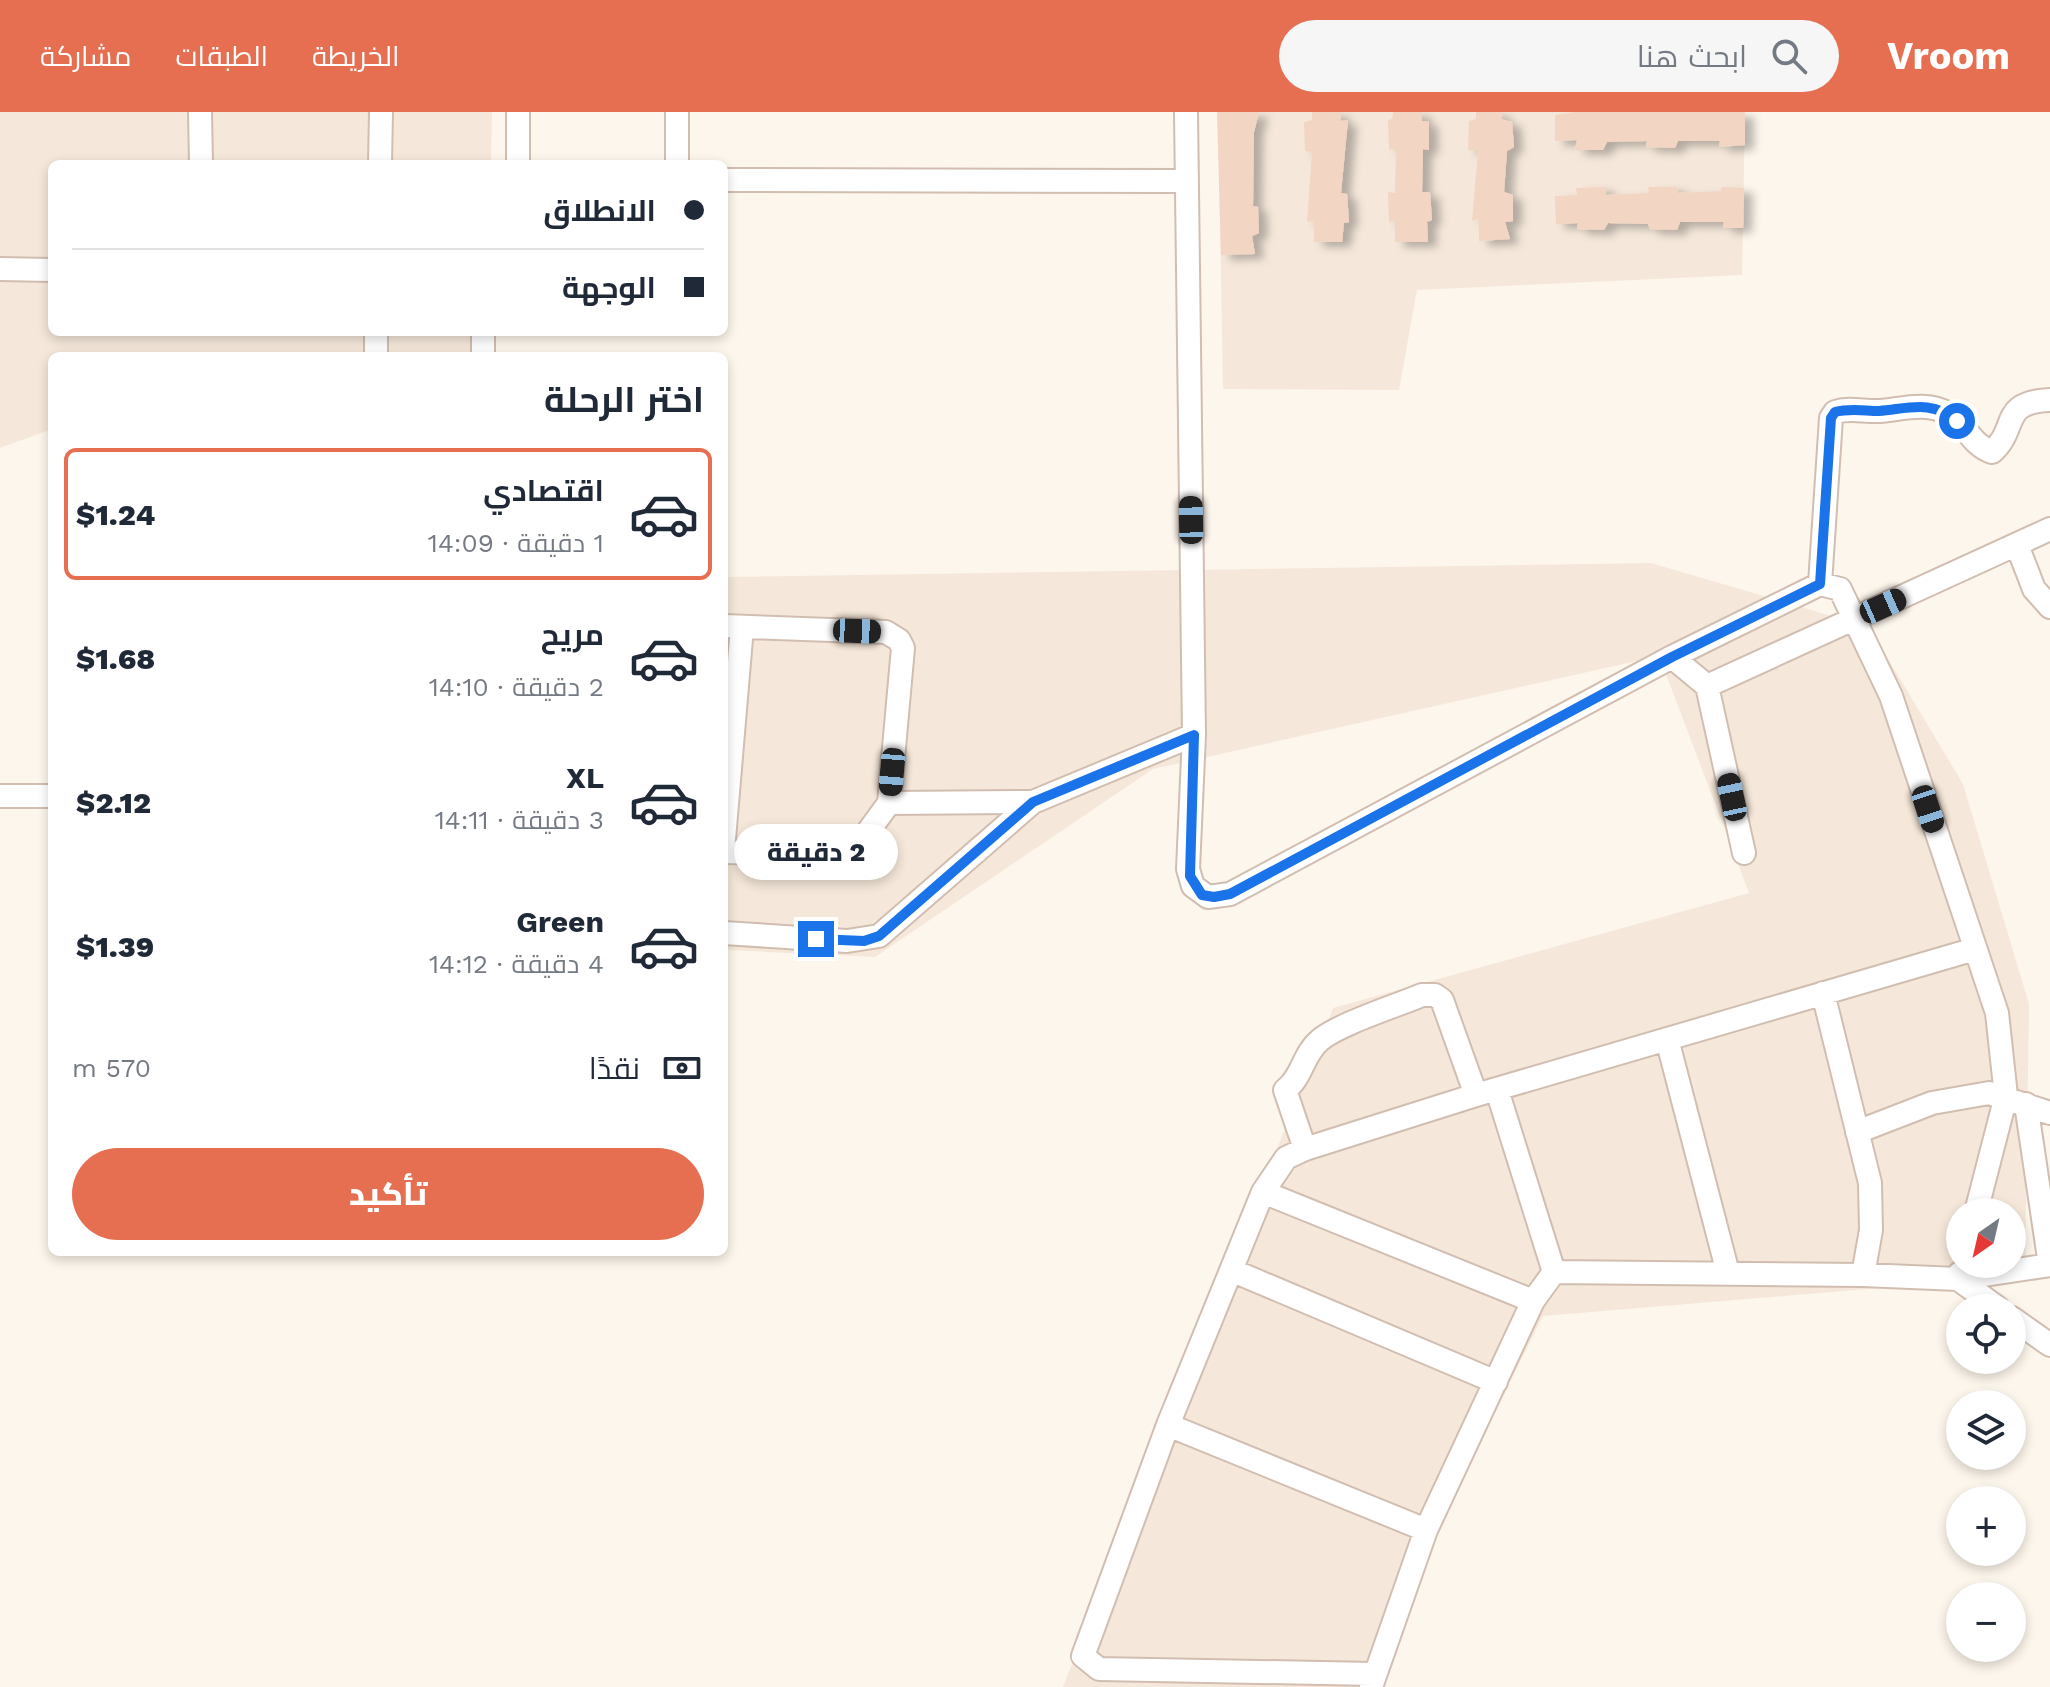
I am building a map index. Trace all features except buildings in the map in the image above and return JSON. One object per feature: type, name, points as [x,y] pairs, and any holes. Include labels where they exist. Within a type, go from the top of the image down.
[{"type":"street","points":[[200,112],[201,160]]},
{"type":"street","points":[[380,160],[381,112]]},
{"type":"street","points":[[518,112],[518,160]]},
{"type":"street","points":[[677,112],[677,160]]},
{"type":"street","points":[[1186,112],[1194,735],[1188,869],[1197,892],[1214,897],[1230,894],[1672,657],[1820,584],[1840,589],[1891,696],[1997,1013],[2050,1265],[2026,1267]]},
{"type":"street","points":[[728,180],[1187,181]]},
{"type":"street","points":[[0,269],[48,270]]},
{"type":"street","points":[[1820,584],[1831,418],[1835,412],[1884,411],[1909,405],[1941,411],[1950,415],[1979,446],[1992,452],[2017,407],[2032,401],[2050,400]]},
{"type":"street","points":[[1707,686],[2050,529]]},
{"type":"street","points":[[2017,545],[2034,589],[2050,607]]},
{"type":"street","points":[[728,741],[733,627],[886,632],[899,640],[903,648],[889,803],[862,840],[843,853],[728,852]]},
{"type":"street","points":[[1672,657],[1707,686],[1744,853]]},
{"type":"street","points":[[728,933],[847,941],[879,936],[1033,802],[1194,735]]},
{"type":"street","points":[[0,796],[48,796]]},
{"type":"street","points":[[889,803],[1033,802]]},
{"type":"street","points":[[1554,1272],[1533,1301],[1426,1530],[1373,1681],[1099,1669],[1086,1661],[1082,1652],[1168,1425],[1263,1192],[1286,1158],[1305,1149],[1487,1093],[1975,949]]},
{"type":"street","points":[[1823,993],[1872,1203],[1863,1275]]},
{"type":"street","points":[[1305,1149],[1285,1090],[1297,1078],[1306,1055],[1321,1039],[1422,995],[1442,1000],[1487,1093],[1554,1272]]},
{"type":"street","points":[[1667,1039],[1728,1273]]},
{"type":"street","points":[[1857,1132],[1932,1103],[1989,1093],[2050,1113]]},
{"type":"street","points":[[1981,1198],[2016,1100]]},
{"type":"street","points":[[1263,1192],[1533,1301]]},
{"type":"street","points":[[1231,1270],[1496,1382]]},
{"type":"street","points":[[1554,1272],[1863,1275],[1946,1272]]},
{"type":"street","points":[[1966,1278],[1983,1294]]},
{"type":"street","points":[[2026,1328],[2050,1345]]},
{"type":"street","points":[[1168,1425],[1426,1530]]},
{"type":"shaded area","points":[[0,112],[492,112],[491,160],[48,160],[48,336],[488,336],[488,352],[48,352],[48,430],[0,448]]},
{"type":"shaded area","points":[[1218,112],[1745,112],[1742,275],[1417,290],[1399,390],[1223,389]]},
{"type":"shaded area","points":[[1651,563],[1869,627],[1963,784],[2029,1004],[2026,1208],[2026,1198],[1946,1198],[1946,1278],[2001,1278],[1543,1316],[1357,1687],[1063,1687],[1333,1008],[1749,893],[1659,656],[1153,769],[875,957],[728,950],[728,577]]},
{"type":"route","points":[[816,939],[864,941],[879,936],[1033,802],[1194,735],[1188,869],[1193,886],[1202,895],[1214,897],[1230,894],[1672,657],[1820,584],[1831,418],[1835,412],[1843,409],[1884,411],[1909,405],[1941,411],[1957,421]]}]
